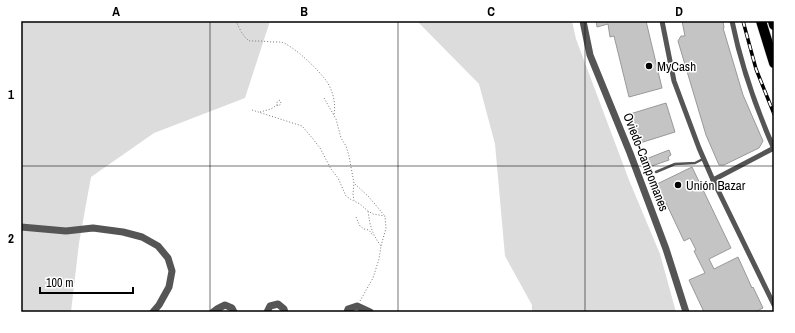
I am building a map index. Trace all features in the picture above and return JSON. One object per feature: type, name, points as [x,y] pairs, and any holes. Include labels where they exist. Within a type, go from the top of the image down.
[{"type":"highway","points":[[761,21],[774,63]]},
{"type":"highway","points":[[773,21],[774,25]]},
{"type":"street","name":"Oviedo-Campomanes","points":[[583,21],[590,55],[630,153],[666,249],[686,312]]},
{"type":"street","points":[[662,21],[674,81],[704,159],[774,305]]},
{"type":"street","points":[[713,180],[774,149],[751,90],[734,33],[732,21]]},
{"type":"street","points":[[21,227],[66,231],[93,228],[123,232],[142,237],[158,246],[168,258],[172,271],[168,287],[159,305],[153,312]]},
{"type":"street","points":[[267,312],[270,306],[278,304],[284,309],[285,312]]},
{"type":"street","points":[[213,312],[225,305],[232,308],[234,312]]},
{"type":"street","points":[[347,312],[348,310],[357,306],[370,312]]},
{"type":"lane","points":[[656,172],[675,164],[695,163],[704,159]]},
{"type":"lane","points":[[768,293],[774,290]]},
{"type":"path","points":[[236,21],[246,40],[281,42],[296,51],[312,66],[327,82],[334,100],[334,115]]},
{"type":"path","points":[[324,98],[336,119],[341,138],[346,146],[354,183],[353,199],[356,202]]},
{"type":"path","points":[[260,112],[271,109],[277,105]]},
{"type":"path","points":[[252,110],[302,126],[320,148],[331,169],[338,178],[346,196],[373,214],[385,216]]},
{"type":"path","points":[[354,183],[369,197],[385,216],[386,228],[373,278],[357,306]]},
{"type":"path","points":[[368,211],[375,238]]},
{"type":"path","points":[[356,217],[360,226],[369,230],[381,246]]},
{"type":"shaded area","points":[[21,21],[270,21],[245,98],[154,133],[91,177],[79,243],[71,312],[21,312]]},
{"type":"shaded area","points":[[417,21],[572,21],[576,39],[629,180],[660,254],[676,312],[532,312],[532,305],[505,256],[495,144],[479,84]]},
{"type":"building","points":[[596,21],[646,21],[662,88],[629,97],[614,36],[610,37],[608,24],[597,27]]},
{"type":"building","points":[[682,21],[723,21],[723,28],[743,95],[763,141],[759,148],[724,165],[719,165],[706,135],[678,41],[681,36],[685,36]]},
{"type":"building","points":[[666,103],[675,132],[640,143],[630,114]]},
{"type":"building","points":[[669,150],[671,155],[668,157],[669,160],[649,167],[646,159]]},
{"type":"building","points":[[692,167],[731,248],[709,259],[714,269],[738,257],[763,308],[755,312],[704,312],[689,280],[705,273],[694,251],[696,250],[690,238],[684,241],[666,203],[665,204],[655,185]]},
{"type":"railway","points":[[743,21],[756,69],[774,114]]},
{"type":"place","name":"MyCash","points":[[649,66]]},
{"type":"place","name":"Unión Bazar","points":[[678,185]]}]
